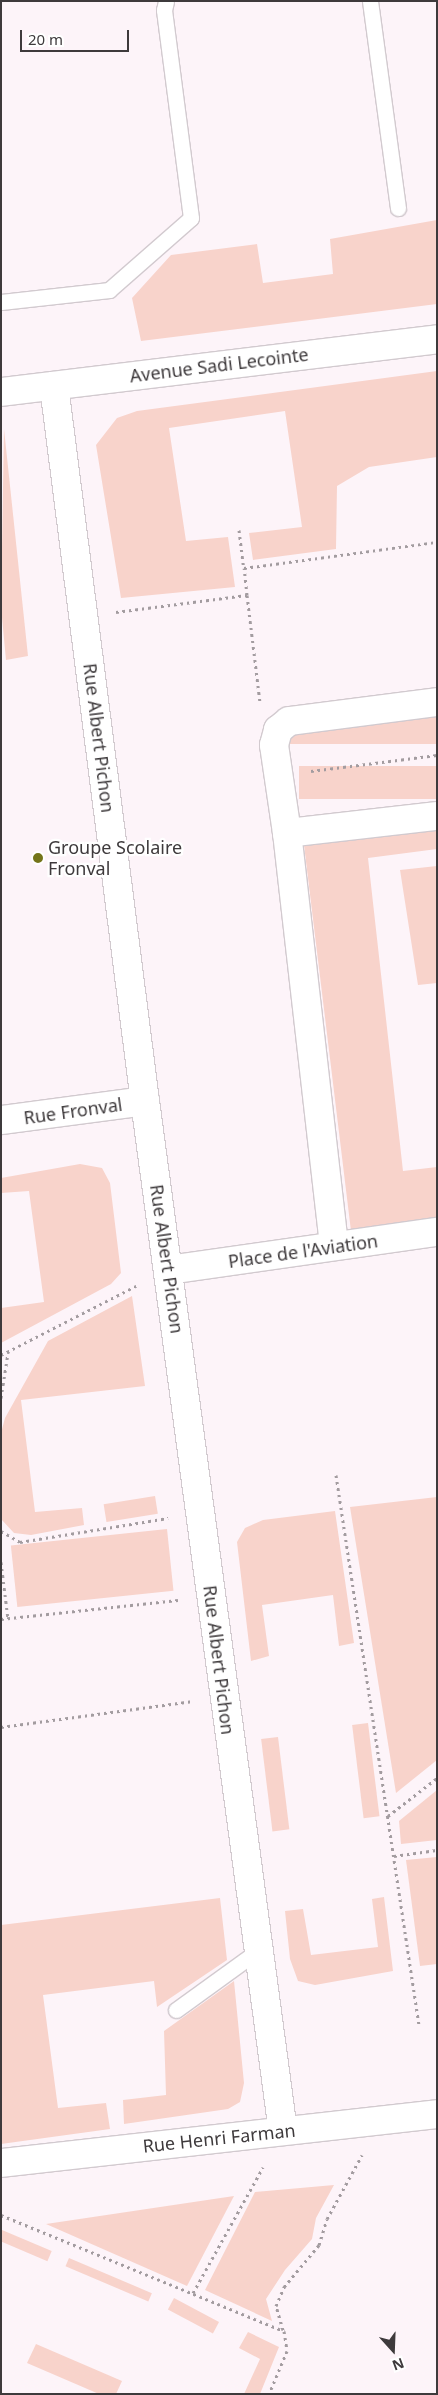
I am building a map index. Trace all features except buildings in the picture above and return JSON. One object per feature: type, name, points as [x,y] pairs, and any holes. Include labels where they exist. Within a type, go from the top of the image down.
[{"type":"street","name":"Avenue Sadi Lecointe","points":[[1,392],[437,339]]},
{"type":"street","name":"Rue Albert Pichon","points":[[54,386],[145,1101],[283,2131]]},
{"type":"street","points":[[334,1245],[287,834],[274,745],[278,730],[289,721],[437,702]]},
{"type":"street","points":[[287,834],[437,816]]},
{"type":"street","name":"Rue Fronval","points":[[1,1120],[145,1101]]},
{"type":"street","name":"Place de l'Aviation","points":[[169,1270],[334,1245],[437,1232]]},
{"type":"street","name":"Rue Henri Farman","points":[[1,2163],[437,2114]]},
{"type":"lane","points":[[1,302],[110,290],[191,218],[164,10],[166,1]]},
{"type":"lane","points":[[370,1],[398,208]]},
{"type":"lane","points":[[176,2010],[259,1950]]},
{"type":"path","points":[[239,530],[261,718],[278,730]]},
{"type":"path","points":[[244,568],[437,542]]},
{"type":"path","points":[[82,616],[247,595]]},
{"type":"path","points":[[278,775],[437,755]]},
{"type":"path","points":[[1,1355],[169,1270]]},
{"type":"path","points":[[1,1398],[8,1353]]},
{"type":"path","points":[[336,1475],[419,2025]]},
{"type":"path","points":[[1,1531],[20,1542],[201,1513]]},
{"type":"path","points":[[1,1562],[8,1619]]},
{"type":"path","points":[[1,1619],[211,1596]]},
{"type":"path","points":[[1,1727],[224,1696]]},
{"type":"path","points":[[388,1817],[437,1778]]},
{"type":"path","points":[[394,1856],[437,1850]]},
{"type":"path","points":[[269,2394],[287,2351],[284,2331],[276,2306],[284,2287],[319,2245],[327,2219],[344,2183],[386,2120]]},
{"type":"path","points":[[193,2293],[283,2131]]},
{"type":"path","points":[[1,2214],[284,2331]]},
{"type":"shaded area","points":[[437,220],[437,304],[141,341],[132,298],[171,255],[257,244],[263,283],[333,274],[330,239]]},
{"type":"shaded area","points":[[437,371],[437,457],[369,467],[337,486],[336,549],[253,560],[249,533],[302,527],[285,411],[169,428],[186,541],[228,537],[235,587],[121,598],[96,445],[117,418],[137,411]]},
{"type":"shaded area","points":[[4,429],[28,656],[6,660],[1,607]]},
{"type":"shaded area","points":[[290,717],[437,717],[437,744],[290,744]]},
{"type":"shaded area","points":[[299,766],[437,766],[437,799],[299,799]]},
{"type":"shaded area","points":[[437,829],[437,849],[368,858],[403,1171],[437,1167],[437,1220],[351,1231],[304,845]]},
{"type":"shaded area","points":[[437,866],[437,983],[418,985],[400,870]]},
{"type":"shaded area","points":[[80,1164],[102,1168],[110,1183],[121,1273],[111,1284],[1,1343],[1,1308],[44,1302],[29,1191],[1,1193],[1,1178]]},
{"type":"shaded area","points":[[132,1296],[145,1386],[21,1400],[35,1512],[82,1508],[84,1525],[31,1535],[14,1533],[1,1519],[1,1433],[5,1418],[48,1341]]},
{"type":"shaded area","points":[[155,1496],[158,1514],[106,1522],[104,1504]]},
{"type":"shaded area","points":[[437,1497],[437,1760],[396,1793],[350,1507]]},
{"type":"shaded area","points":[[335,1511],[354,1643],[339,1646],[333,1595],[262,1605],[269,1656],[251,1661],[237,1542],[245,1528],[263,1520]]},
{"type":"shaded area","points":[[167,1529],[173,1591],[17,1607],[11,1545]]},
{"type":"shaded area","points":[[368,1723],[379,1816],[364,1818],[352,1725]]},
{"type":"shaded area","points":[[278,1737],[289,1829],[272,1831],[261,1739]]},
{"type":"shaded area","points":[[437,1790],[437,1840],[401,1844],[399,1821]]},
{"type":"shaded area","points":[[437,1857],[437,1964],[420,1966],[406,1860]]},
{"type":"shaded area","points":[[384,1897],[393,1971],[315,1985],[298,1981],[290,1959],[285,1911],[303,1909],[311,1955],[378,1947],[372,1899]]},
{"type":"shaded area","points":[[220,1898],[227,1960],[157,2007],[154,1981],[43,1995],[58,2108],[106,2103],[110,2129],[1,2144],[1,1925]]},
{"type":"shaded area","points":[[234,1981],[244,2083],[240,2102],[228,2109],[124,2124],[123,2100],[166,2095],[164,2031]]},
{"type":"shaded area","points":[[334,2185],[316,2218],[312,2239],[285,2270],[266,2299],[272,2321],[205,2290],[255,2192]]},
{"type":"shaded area","points":[[234,2196],[187,2286],[46,2224]]},
{"type":"shaded area","points":[[2,2230],[52,2251],[47,2261],[1,2242]]},
{"type":"shaded area","points":[[69,2258],[152,2293],[148,2301],[65,2266]]},
{"type":"shaded area","points":[[174,2298],[219,2322],[213,2333],[168,2309]]},
{"type":"shaded area","points":[[248,2332],[279,2347],[260,2394],[244,2394],[260,2359],[239,2348]]},
{"type":"shaded area","points":[[36,2344],[122,2381],[116,2394],[99,2394],[27,2363]]},
{"type":"place","name":"Groupe Scolaire Fronval","points":[[38,858]]}]
